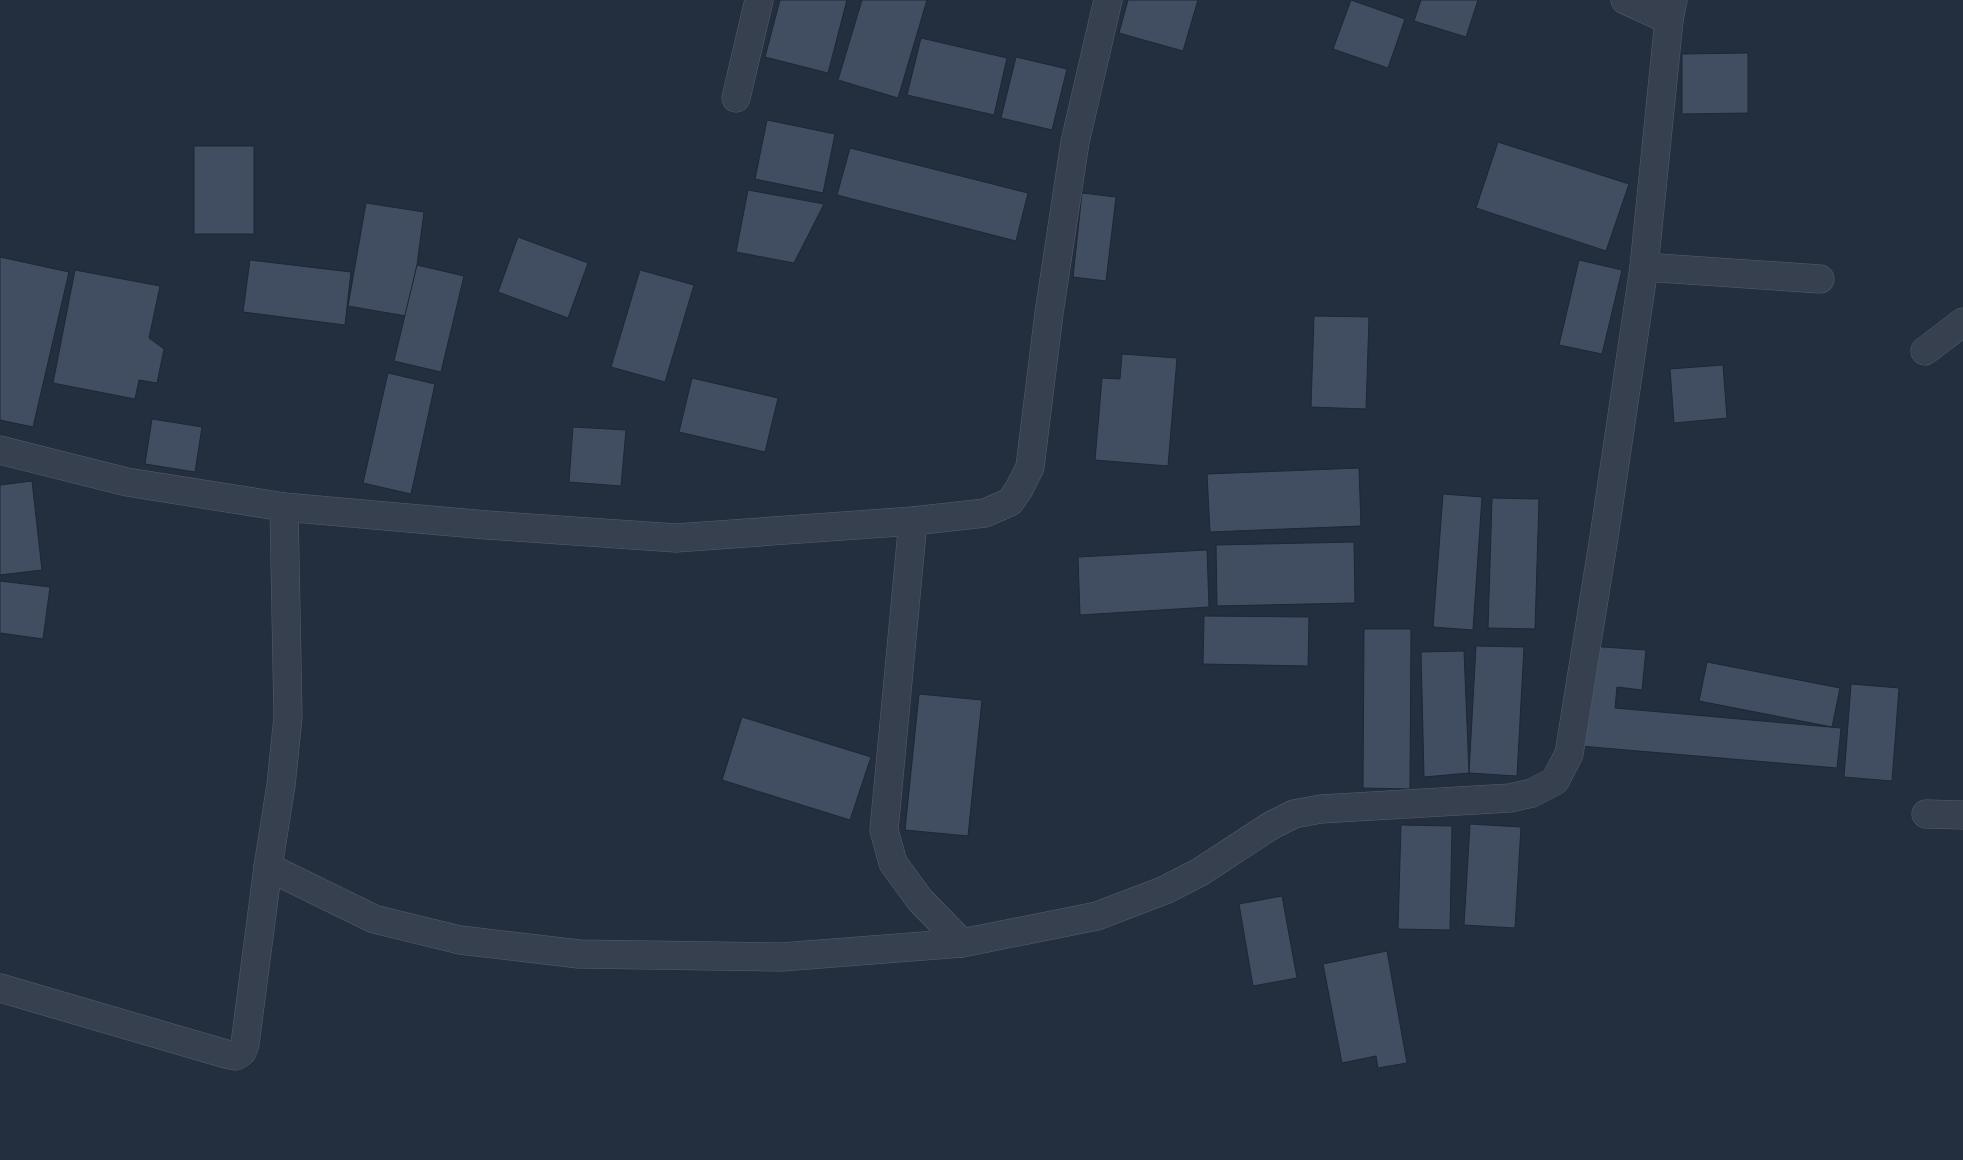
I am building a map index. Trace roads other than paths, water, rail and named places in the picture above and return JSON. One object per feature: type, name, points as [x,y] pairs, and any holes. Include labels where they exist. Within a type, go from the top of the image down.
[{"type":"street","points":[[736,98],[759,0]]},
{"type":"street","points":[[0,450],[127,482],[284,507],[478,524],[676,538],[913,521],[985,513],[1010,502],[1030,467],[1049,313],[1075,142],[1108,0]]},
{"type":"street","points":[[268,867],[374,919],[460,940],[579,954],[782,957],[962,943],[1097,916],[1165,890],[1200,872],[1272,825],[1294,814],[1321,809],[1510,798],[1532,793],[1555,781],[1569,754],[1604,537],[1644,267],[1671,10],[1625,0]]},
{"type":"street","points":[[1644,267],[1820,279]]},
{"type":"street","points":[[1925,351],[1963,322]]},
{"type":"street","points":[[0,988],[236,1056],[242,1052],[245,1044],[268,867],[281,785],[288,717],[284,507]]},
{"type":"street","points":[[913,521],[884,830],[893,863],[920,900],[962,943]]},
{"type":"street","points":[[1926,814],[1963,815]]}]
